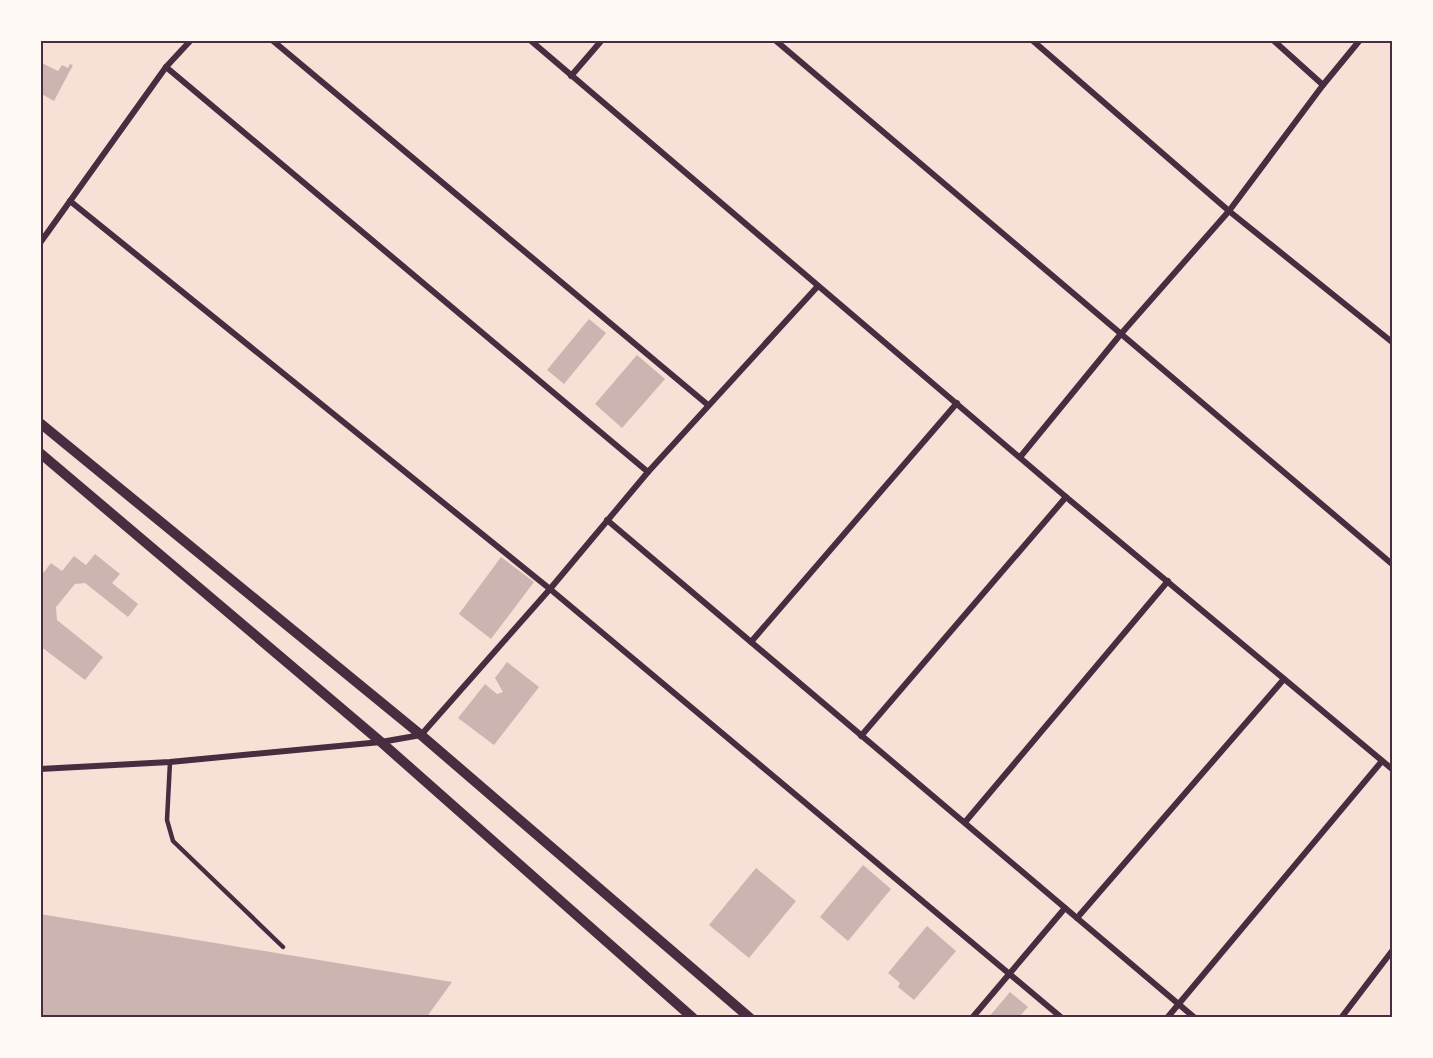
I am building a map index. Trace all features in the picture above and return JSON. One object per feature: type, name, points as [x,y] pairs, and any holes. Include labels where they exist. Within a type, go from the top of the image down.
[{"type":"street","points":[[40,243],[166,67],[191,40]]},
{"type":"street","points":[[272,40],[708,405]]},
{"type":"street","points":[[530,40],[1021,456],[1066,497],[1392,769]]},
{"type":"street","points":[[571,76],[602,40]]},
{"type":"street","points":[[776,40],[1120,335],[1392,564]]},
{"type":"street","points":[[1032,40],[1229,211],[1392,342]]},
{"type":"street","points":[[1273,40],[1323,85]]},
{"type":"street","points":[[1021,456],[1120,335],[1229,211],[1323,85],[1360,40]]},
{"type":"street","points":[[166,67],[648,472]]},
{"type":"street","points":[[70,201],[550,589],[1062,1017]]},
{"type":"street","points":[[40,770],[170,762],[381,742],[421,735],[550,589],[648,472],[818,286]]},
{"type":"street","points":[[751,642],[957,404]]},
{"type":"street","points":[[40,423],[421,735],[750,1017]]},
{"type":"street","points":[[40,453],[381,742],[693,1017]]},
{"type":"street","points":[[861,736],[1066,497]]},
{"type":"street","points":[[607,520],[861,736],[966,821],[1195,1017]]},
{"type":"street","points":[[966,821],[1168,581]]},
{"type":"street","points":[[1077,918],[1284,679]]},
{"type":"street","points":[[1167,1017],[1383,761]]},
{"type":"street","points":[[972,1017],[1065,908]]},
{"type":"street","points":[[1341,1017],[1392,951]]},
{"type":"lane","points":[[170,762],[167,820],[173,842],[283,947]]},
{"type":"building","points":[[40,62],[58,71],[62,65],[68,68],[70,64],[73,65],[54,101],[40,93]]},
{"type":"building","points":[[589,319],[606,333],[564,384],[547,370]]},
{"type":"building","points":[[637,355],[665,379],[622,428],[595,404]]},
{"type":"building","points":[[95,554],[120,574],[112,583],[138,604],[128,617],[85,583],[75,584],[56,607],[57,620],[103,657],[85,680],[40,646],[40,633],[43,630],[40,628],[40,577],[51,563],[62,571],[74,556],[86,565]]},
{"type":"building","points":[[501,557],[534,582],[491,639],[459,614]]},
{"type":"building","points":[[507,662],[539,687],[494,745],[458,718],[485,684],[497,694],[503,692],[495,678]]},
{"type":"building","points":[[863,865],[891,889],[848,941],[820,917]]},
{"type":"building","points":[[756,868],[796,901],[749,958],[709,925]]},
{"type":"building","points":[[40,914],[452,982],[426,1018],[40,1018]]},
{"type":"building","points":[[927,926],[956,951],[914,1000],[898,987],[900,983],[888,973]]},
{"type":"building","points":[[1010,992],[1028,1007],[1020,1016],[1022,1018],[988,1018]]}]
